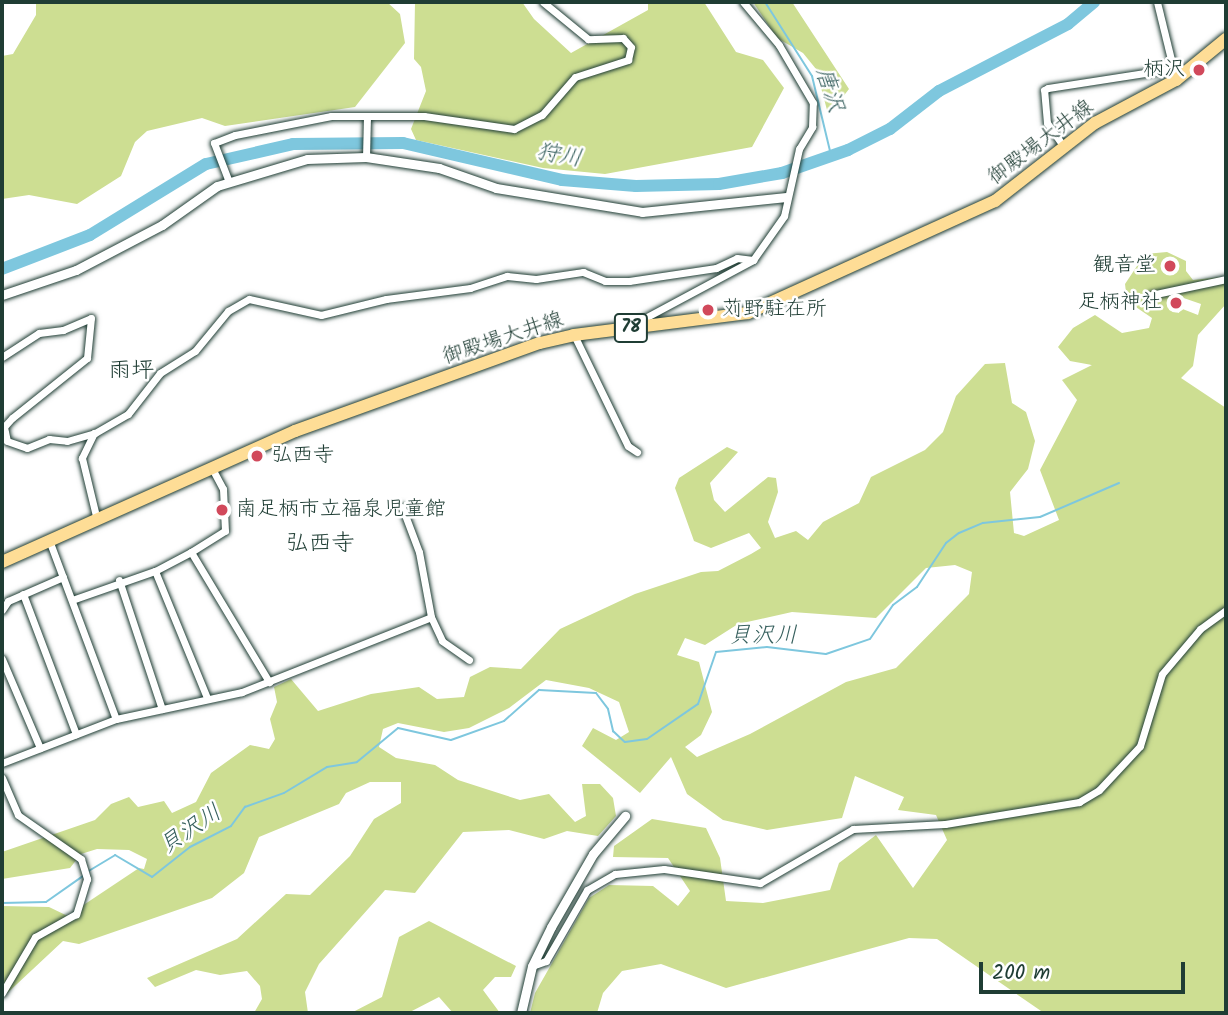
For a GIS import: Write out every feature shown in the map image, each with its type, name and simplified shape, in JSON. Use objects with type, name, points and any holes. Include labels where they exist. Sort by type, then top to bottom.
[{"type":"main road","name":"御殿場大井線","points":[[2,562],[308,426],[575,335],[748,313],[995,201],[1095,123],[1226,41]]},
{"type":"street","points":[[228,178],[214,143],[275,124],[331,116],[367,116],[471,120],[514,129],[542,115],[575,77],[628,60],[631,47],[623,37],[588,39],[543,2]]},
{"type":"street","points":[[624,329],[753,260],[775,235],[784,216],[799,149],[812,127],[813,103],[779,46],[743,2]]},
{"type":"street","points":[[1064,147],[1047,123],[1044,90],[1174,75],[1157,2]]},
{"type":"street","points":[[366,157],[367,116]]},
{"type":"street","points":[[2,295],[76,270],[162,225],[178,210],[228,178],[307,159],[366,157],[439,168],[496,188],[642,212],[787,194]]},
{"type":"street","points":[[2,357],[39,333],[63,330],[91,318],[87,358],[4,427],[5,444],[27,448],[49,439],[67,442],[95,433],[128,414],[160,373],[195,351],[228,311],[249,299],[321,315],[386,299],[470,288],[507,276],[536,279],[583,272],[605,281],[629,281],[716,268],[737,258],[753,260]]},
{"type":"street","points":[[1151,295],[1226,279]]},
{"type":"street","points":[[575,335],[628,446],[637,452]]},
{"type":"street","points":[[95,433],[82,458],[97,520]]},
{"type":"street","points":[[72,600],[119,580],[155,571],[225,531],[223,489],[212,468]]},
{"type":"street","points":[[402,507],[419,552],[431,617],[442,641],[469,660]]},
{"type":"street","points":[[49,540],[116,719]]},
{"type":"street","points":[[191,552],[269,682]]},
{"type":"street","points":[[155,571],[207,698]]},
{"type":"street","points":[[2,610],[23,594],[63,576]]},
{"type":"street","points":[[119,580],[162,709]]},
{"type":"street","points":[[23,594],[76,734]]},
{"type":"street","points":[[532,966],[546,961],[587,890],[615,874],[657,868],[760,883],[853,829],[945,824],[1079,802],[1099,790],[1140,746],[1162,674],[1200,629],[1226,610]]},
{"type":"street","points":[[2,763],[116,719],[269,682],[431,617]]},
{"type":"street","points":[[2,659],[40,748]]},
{"type":"street","points":[[2,778],[18,815],[81,859],[87,879],[76,914],[35,937],[2,993]]},
{"type":"street","points":[[521,1013],[532,966],[593,854],[625,816]]},
{"type":"green space","points":[[36,2],[387,2],[400,14],[405,43],[355,107],[225,126],[202,118],[147,131],[135,142],[121,176],[77,204],[29,195],[2,199],[2,56],[13,54],[36,15]]},
{"type":"green space","points":[[415,2],[522,2],[534,19],[571,53],[648,10],[648,2],[704,2],[736,52],[763,60],[784,88],[752,147],[605,174],[543,168],[416,140],[411,129],[426,91],[421,67],[414,59]]},
{"type":"green space","points":[[753,2],[792,2],[849,89],[835,107],[827,110],[816,69],[803,53],[777,38]]},
{"type":"green space","points":[[1167,252],[1186,261],[1186,271],[1193,280],[1221,277],[1226,283],[1226,304],[1198,335],[1193,366],[1181,378],[1226,408],[1226,1013],[1044,1013],[937,939],[909,938],[726,988],[661,964],[622,971],[603,993],[597,1013],[530,1013],[535,993],[589,898],[609,885],[653,886],[678,906],[690,891],[668,858],[613,857],[614,846],[652,819],[706,828],[720,858],[726,901],[763,903],[830,890],[839,863],[876,835],[913,888],[947,840],[936,815],[898,810],[904,797],[855,776],[842,818],[767,830],[723,820],[687,794],[671,757],[640,793],[582,746],[593,728],[616,740],[629,732],[619,702],[589,688],[546,680],[509,708],[469,728],[444,732],[398,723],[383,729],[379,747],[396,758],[435,765],[458,780],[520,800],[549,794],[575,822],[586,816],[582,784],[600,784],[613,798],[616,816],[598,836],[567,831],[544,839],[509,830],[463,832],[415,893],[385,890],[319,964],[305,992],[308,1013],[254,1013],[262,999],[260,986],[247,971],[220,975],[196,970],[155,987],[147,978],[237,939],[286,894],[310,895],[350,856],[374,819],[401,803],[401,782],[370,782],[346,793],[339,804],[259,837],[244,873],[212,898],[79,944],[63,941],[2,998],[2,906],[49,907],[76,920],[82,906],[139,868],[144,869],[147,859],[129,850],[97,849],[81,854],[70,868],[2,879],[2,852],[95,820],[111,804],[129,797],[138,807],[164,801],[172,813],[196,802],[211,773],[250,745],[269,749],[275,739],[270,719],[277,702],[274,687],[291,679],[318,711],[371,694],[419,687],[437,699],[464,697],[470,677],[490,667],[521,669],[560,629],[635,594],[701,572],[718,571],[751,554],[761,548],[749,533],[711,548],[694,541],[675,488],[679,478],[727,447],[738,452],[710,483],[714,500],[725,512],[768,477],[776,478],[778,492],[768,522],[775,538],[796,531],[808,540],[823,522],[859,503],[871,477],[925,450],[943,432],[956,396],[985,364],[1005,363],[1012,403],[1026,412],[1035,441],[1028,469],[1010,492],[1014,533],[1024,536],[1059,520],[1040,470],[1077,400],[1062,380],[1092,365],[1070,361],[1058,347],[1073,328],[1095,315],[1122,333],[1149,328],[1152,318],[1127,301],[1125,284],[1145,254]],"holes":[[[1172,294],[1201,304],[1198,315],[1180,308],[1179,313],[1169,310]],[[955,565],[972,572],[969,594],[896,668],[846,682],[750,734],[697,757],[685,747],[701,735],[712,712],[699,662],[677,655],[685,638],[705,645],[738,624],[792,612],[876,618],[926,568]]]},
{"type":"green space","points":[[429,921],[516,966],[511,977],[495,977],[483,990],[500,1013],[453,1013],[439,997],[408,1013],[351,1013],[382,997],[399,937]]},
{"type":"waterway","name":"唐沢","points":[[765,2],[812,76],[831,155]]},
{"type":"waterway","name":"狩川","points":[[2,269],[90,235],[206,164],[293,144],[403,143],[562,180],[636,186],[719,184],[782,173],[848,150],[890,129],[939,91],[1068,24],[1094,2]]},
{"type":"waterway","name":"貝沢川","points":[[87,872],[115,855],[152,877],[190,847],[231,826],[245,807],[284,793],[327,767],[357,762],[398,728],[451,740],[504,721],[539,690],[596,693],[608,709],[613,731],[625,742],[647,739],[698,704],[716,652],[767,647],[826,654],[870,639],[893,605],[917,587],[946,543],[959,533],[983,523],[1040,517],[1119,483]]},
{"type":"waterway","name":"貝沢川","points":[[2,903],[46,902],[83,876]]},
{"type":"place","name":"柄沢","points":[[1199,70]]},
{"type":"place","name":"観音堂","points":[[1170,266]]},
{"type":"place","name":"足柄神社","points":[[1176,303]]},
{"type":"place","name":"苅野駐在所","points":[[708,310]]},
{"type":"place","name":"弘西寺","points":[[257,456]]},
{"type":"place","name":"南足柄市立福泉児童館","points":[[222,510]]},
{"type":"district","name":"雨坪","points":[[131,371]]},
{"type":"district","name":"弘西寺","points":[[320,544]]}]
